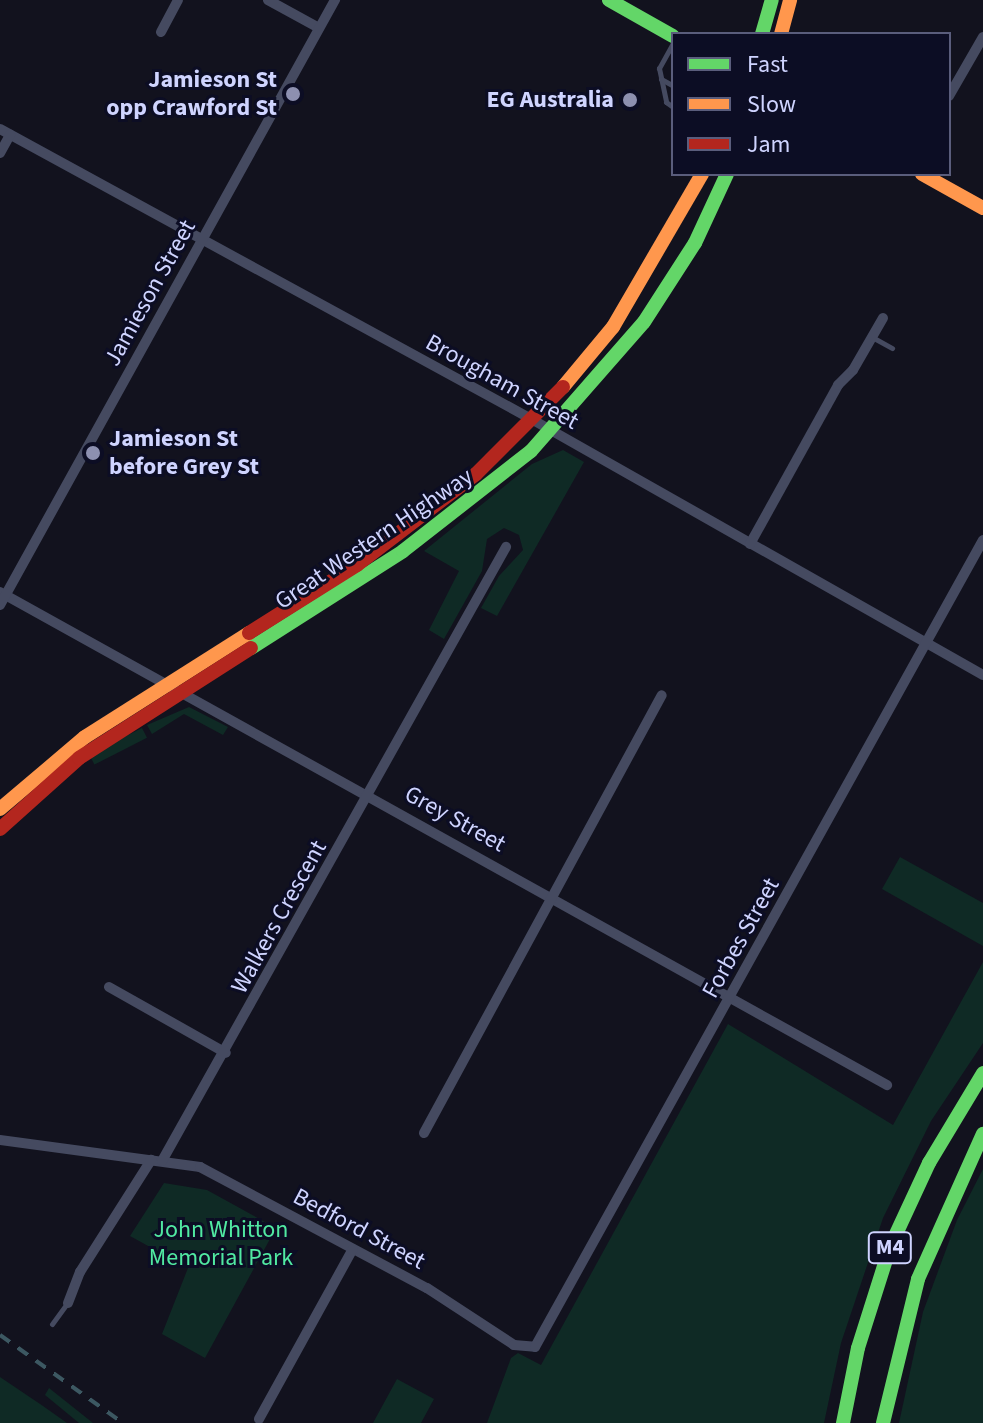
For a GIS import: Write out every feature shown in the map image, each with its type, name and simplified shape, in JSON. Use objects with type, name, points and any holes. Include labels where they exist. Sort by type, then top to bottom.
[{"type":"main road","points":[[609,0],[671,35]]},
{"type":"main road","points":[[763,32],[772,0]]},
{"type":"main road","points":[[782,32],[790,0]]},
{"type":"main road","name":"Great Western Highway","points":[[0,809],[85,737],[401,534],[533,420],[613,327],[701,176]]},
{"type":"main road","name":"Great Western Highway","points":[[0,829],[79,758],[421,539],[550,431],[639,329],[695,243],[726,176]]},
{"type":"main road","points":[[718,196],[735,176]]},
{"type":"main road","points":[[926,176],[983,208]]},
{"type":"main road","name":"M4","points":[[843,1423],[858,1348],[890,1247],[929,1163],[983,1073]]},
{"type":"main road","name":"M4","points":[[883,1423],[918,1279],[983,1134]]},
{"type":"street","points":[[161,32],[178,0]]},
{"type":"street","points":[[268,0],[319,28]]},
{"type":"street","name":"Jamieson Street","points":[[2,598],[335,0]]},
{"type":"street","points":[[951,93],[983,37]]},
{"type":"street","points":[[0,153],[5,132]]},
{"type":"street","name":"Brougham Street","points":[[5,132],[533,420],[983,675]]},
{"type":"street","points":[[750,544],[838,385],[883,318]]},
{"type":"street","name":"Forbes Street","points":[[529,1349],[541,1338],[983,540]]},
{"type":"street","name":"Walkers Crescent","points":[[68,1303],[80,1272],[226,1053],[506,547]]},
{"type":"street","name":"Grey Street","points":[[2,598],[182,691],[887,1085]]},
{"type":"street","points":[[424,1133],[555,898],[662,695]]},
{"type":"street","points":[[109,987],[226,1053]]},
{"type":"street","points":[[0,1140],[156,1160]]},
{"type":"street","name":"Bedford Street","points":[[156,1160],[208,1171],[529,1349]]},
{"type":"street","points":[[259,1421],[353,1249]]},
{"type":"lane","points":[[671,46],[663,60],[661,79],[666,102],[671,106]]},
{"type":"lane","points":[[663,60],[671,65]]},
{"type":"lane","points":[[661,79],[671,84]]},
{"type":"lane","points":[[872,337],[892,348]]},
{"type":"lane","points":[[52,1324],[68,1303]]},
{"type":"green space","points":[[563,450],[584,462],[497,616],[481,608],[499,576],[523,550],[519,535],[504,528],[487,539],[482,571],[444,639],[429,630],[459,571],[424,551],[532,464]]},
{"type":"green space","points":[[189,707],[228,727],[223,735],[184,714],[152,734],[147,725]]},
{"type":"green space","points":[[142,728],[147,738],[94,765],[89,755]]},
{"type":"green space","points":[[900,857],[983,903],[983,946],[882,889]]},
{"type":"green space","points":[[983,962],[983,1043],[931,1121],[883,1218],[841,1343],[824,1423],[487,1423],[511,1358],[518,1353],[541,1365],[728,1024],[893,1125]]},
{"type":"green space","points":[[983,1169],[983,1423],[899,1423],[923,1312],[957,1220]]},
{"type":"green space","name":"John Whitton Memorial Park","points":[[164,1183],[207,1190],[276,1228],[205,1358],[162,1334],[188,1268],[130,1236]]},
{"type":"green space","points":[[0,1377],[43,1406],[67,1423],[0,1423]]},
{"type":"green space","points":[[397,1379],[434,1399],[421,1423],[373,1423]]},
{"type":"green space","points":[[49,1388],[93,1423],[79,1423],[45,1395]]},
{"type":"railway","points":[[0,1335],[123,1423]]},
{"type":"traffic: fast","points":[[609,0],[671,35]]},
{"type":"traffic: fast","points":[[763,32],[772,0]]},
{"type":"traffic: fast","points":[[251,648],[403,551],[531,451],[644,322],[695,243],[726,176]]},
{"type":"traffic: fast","points":[[843,1423],[858,1348],[890,1247],[929,1163],[983,1073]]},
{"type":"traffic: fast","points":[[883,1423],[918,1279],[983,1134]]},
{"type":"traffic: slow","points":[[782,32],[790,0]]},
{"type":"traffic: slow","points":[[563,387],[613,327],[701,176]]},
{"type":"traffic: slow","points":[[926,176],[983,208]]},
{"type":"traffic: slow","points":[[0,809],[85,737],[249,633]]},
{"type":"traffic: jam","points":[[249,633],[357,565],[476,474],[563,387]]},
{"type":"traffic: jam","points":[[0,829],[79,758],[251,648]]},
{"type":"place","name":"Jamieson St opp Crawford St","points":[[293,94]]},
{"type":"place","name":"EG Australia","points":[[630,100]]},
{"type":"place","name":"Jamieson St before Grey St","points":[[93,453]]}]
